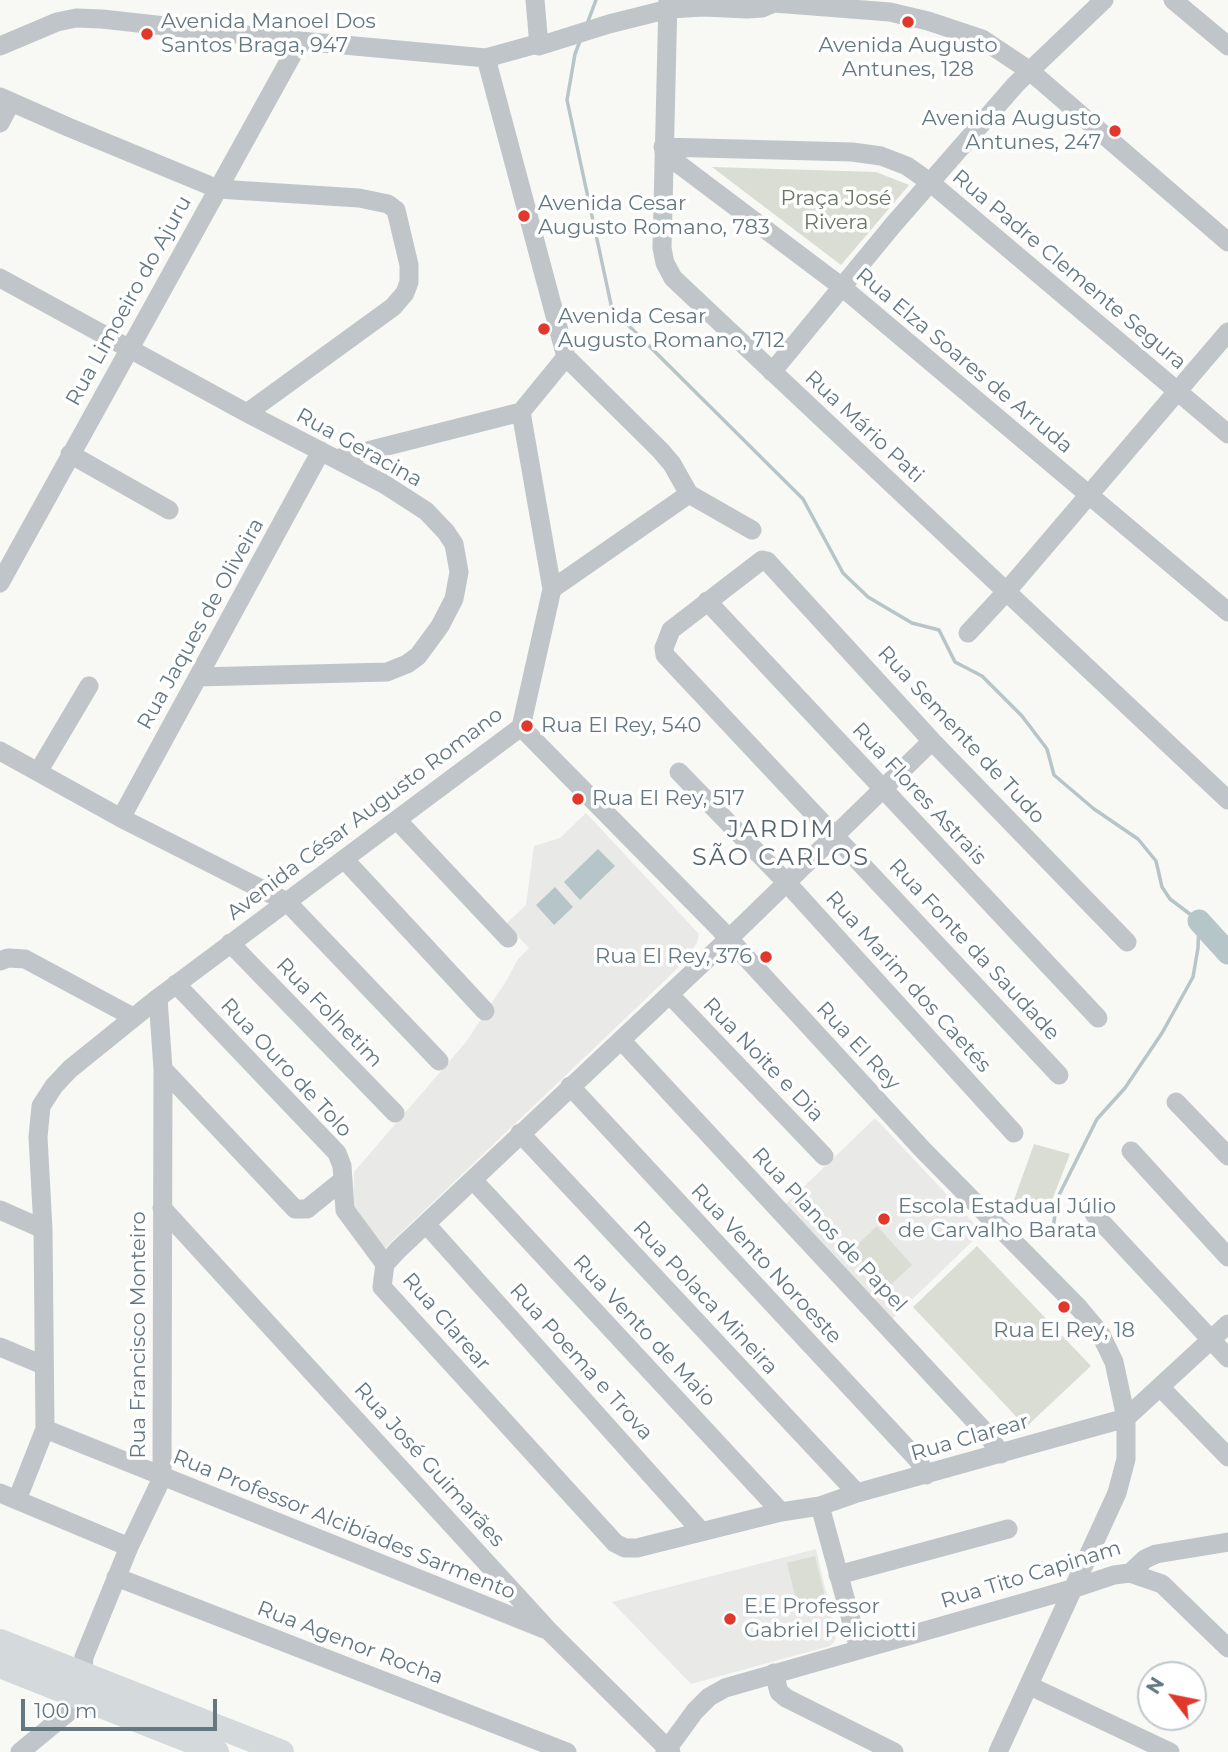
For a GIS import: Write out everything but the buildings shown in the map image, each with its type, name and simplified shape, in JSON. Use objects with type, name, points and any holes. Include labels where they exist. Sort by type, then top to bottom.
[{"type":"main road","points":[[0,1641],[80,1685],[217,1752]]},
{"type":"main road","points":[[0,1666],[80,1685],[282,1752]]},
{"type":"street","points":[[535,0],[536,44]]},
{"type":"street","points":[[607,20],[643,0]]},
{"type":"street","points":[[772,372],[931,183],[1030,71],[1104,0]]},
{"type":"street","points":[[1173,0],[1228,46]]},
{"type":"street","points":[[0,46],[34,30],[75,18],[486,58],[607,20],[669,5],[747,9],[762,8],[771,1],[890,12],[982,38],[1030,71],[1228,242]]},
{"type":"street","name":"Rua Mário Pati","points":[[669,5],[663,248],[665,263],[673,278],[1228,800]]},
{"type":"street","name":"Rua Limoeiro do Ajuru","points":[[0,583],[300,41]]},
{"type":"street","points":[[486,58],[566,356],[661,451],[672,464],[689,494],[751,530]]},
{"type":"street","points":[[0,123],[6,99],[218,189],[359,198],[388,204],[396,210],[409,265],[409,282],[405,293],[393,307],[247,413]]},
{"type":"street","name":"Rua Padre Clemente Segura","points":[[664,150],[852,152],[881,156],[907,166],[931,183],[1228,434]]},
{"type":"street","name":"Rua Elza Soares de Arruda","points":[[664,150],[842,287],[1228,612]]},
{"type":"street","name":"Rua Geracina","points":[[0,278],[247,413],[384,484],[426,512],[454,544],[459,572],[454,598],[440,626],[418,656],[407,664],[387,671],[198,677]]},
{"type":"street","points":[[968,633],[1228,332]]},
{"type":"street","points":[[328,455],[521,412],[566,356]]},
{"type":"street","name":"Avenida César Augusto Romano","points":[[9,1496],[44,1429],[43,1229],[38,1137],[41,1106],[54,1086],[70,1069],[133,1017],[521,727],[552,589],[521,412]]},
{"type":"street","points":[[70,454],[169,510]]},
{"type":"street","name":"Rua Jaques de Oliveira","points":[[121,818],[198,677],[328,455]]},
{"type":"street","points":[[552,589],[689,494]]},
{"type":"street","name":"Rua Semente de Tudo","points":[[708,601],[762,560],[767,561],[932,741],[1127,942]]},
{"type":"street","name":"Rua Fonte da Saudade","points":[[708,601],[671,630],[666,638],[665,655],[1059,1075]]},
{"type":"street","name":"Rua Flores Astrais","points":[[708,601],[1098,1018]]},
{"type":"street","points":[[38,772],[89,685]]},
{"type":"street","name":"Rua El Rey","points":[[521,727],[729,939],[923,1150],[1079,1308],[1100,1333],[1114,1362],[1126,1418],[1126,1459],[1117,1493],[998,1752]]},
{"type":"street","name":"Rua Clarear","points":[[932,741],[729,939],[520,1133],[385,1264],[382,1286],[615,1543],[625,1548],[637,1548],[701,1531],[820,1506],[857,1493],[1126,1418]]},
{"type":"street","points":[[0,751],[121,818],[287,902],[439,1061]]},
{"type":"street","name":"Rua Marim dos Caetés","points":[[679,772],[786,883],[1014,1133]]},
{"type":"street","points":[[397,820],[508,937]]},
{"type":"street","points":[[344,859],[485,1011]]},
{"type":"street","name":"Rua Folhetim","points":[[230,943],[395,1114]]},
{"type":"street","points":[[0,961],[8,958],[25,960],[133,1017]]},
{"type":"street","name":"Rua Ouro de Tolo","points":[[176,984],[337,1153],[342,1166],[345,1210],[385,1264]]},
{"type":"street","name":"Rua Noite e Dia","points":[[670,995],[824,1156]]},
{"type":"street","name":"Rua Francisco Monteiro","points":[[80,1685],[84,1657],[129,1547],[162,1478],[163,1069],[158,998]]},
{"type":"street","name":"Rua Planos de Papel","points":[[621,1040],[988,1434],[1001,1454]]},
{"type":"street","points":[[163,1069],[295,1209],[307,1209],[343,1180]]},
{"type":"street","name":"Rua Vento Noroeste","points":[[570,1086],[918,1460],[926,1475]]},
{"type":"street","points":[[1176,1102],[1228,1156]]},
{"type":"street","name":"Rua Polaca Mineira","points":[[520,1133],[857,1493]]},
{"type":"street","points":[[1131,1151],[1228,1257]]},
{"type":"street","name":"Rua Vento de Maio","points":[[473,1180],[781,1513]]},
{"type":"street","name":"Rua José Guimarães","points":[[162,1208],[549,1631],[668,1751]]},
{"type":"street","points":[[0,1210],[43,1229]]},
{"type":"street","points":[[1094,1213],[1228,1358]]},
{"type":"street","name":"Rua Poema e Trova","points":[[426,1224],[701,1531]]},
{"type":"street","points":[[1126,1418],[1228,1324]]},
{"type":"street","points":[[0,1346],[43,1365]]},
{"type":"street","points":[[1161,1388],[1228,1457]]},
{"type":"street","name":"Rua Professor Alcibíades Sarmento","points":[[44,1429],[549,1631]]},
{"type":"street","points":[[9,1496],[129,1547]]},
{"type":"street","points":[[820,1506],[859,1648]]},
{"type":"street","points":[[838,1575],[1008,1530]]},
{"type":"street","name":"Rua Tito Capinam","points":[[668,1751],[695,1711],[709,1697],[724,1688],[1114,1575],[1130,1573],[1145,1559],[1156,1554],[1228,1542]]},
{"type":"street","points":[[1130,1573],[1162,1584],[1228,1648]]},
{"type":"street","name":"Rua Agenor Rocha","points":[[116,1577],[567,1752]]},
{"type":"street","points":[[774,1673],[779,1692],[786,1699],[894,1752]]},
{"type":"street","points":[[20,1752],[71,1710],[80,1685]]},
{"type":"street","points":[[1030,1686],[1170,1752]]},
{"type":"shaded area","points":[[586,813],[699,934],[697,943],[679,967],[384,1249],[353,1218],[354,1172],[466,1042],[518,959],[529,948],[506,924],[526,905],[534,846],[560,838]]},
{"type":"shaded area","points":[[598,849],[615,866],[580,900],[564,882]]},
{"type":"shaded area","points":[[555,887],[573,907],[554,925],[536,905]]},
{"type":"shaded area","name":"Escola Estadual Júlio de Carvalho Barata","points":[[875,1118],[982,1232],[892,1319],[785,1205]]},
{"type":"shaded area","name":"E.E Professor Gabriel Peliciotti","points":[[816,1549],[836,1635],[835,1641],[830,1646],[691,1684],[612,1602]]},
{"type":"green space","name":"Praça José Rivera","points":[[712,167],[876,172],[909,185],[841,265]]},
{"type":"green space","points":[[1034,1144],[1070,1154],[1049,1208],[1014,1200]]},
{"type":"green space","points":[[877,1226],[912,1265],[887,1288],[852,1250]]},
{"type":"green space","points":[[977,1246],[1091,1366],[1026,1427],[913,1307]]},
{"type":"green space","points":[[815,1556],[827,1605],[799,1612],[787,1563]]},
{"type":"waterway","points":[[587,24],[596,0]]},
{"type":"waterway","points":[[580,41],[567,100],[612,309],[803,499],[843,573],[868,597],[912,623],[939,630],[955,662],[982,676],[1022,716],[1047,749],[1054,775],[1094,809],[1138,839],[1156,861],[1162,887],[1170,899],[1199,921],[1193,977],[1162,1033],[1125,1088],[1097,1119],[1057,1199],[1052,1237]]},
{"type":"waterway","points":[[1199,921],[1228,953]]},
{"type":"place","name":"Avenida Augusto Antunes, 128","points":[[908,22]]},
{"type":"place","name":"Avenida Manoel Dos Santos Braga, 947","points":[[147,34]]},
{"type":"place","name":"Avenida Augusto Antunes, 247","points":[[1115,131]]},
{"type":"place","name":"Avenida Cesar Augusto Romano, 783","points":[[524,216]]},
{"type":"place","name":"Avenida Cesar Augusto Romano, 712","points":[[544,329]]},
{"type":"place","name":"Rua El Rey, 540","points":[[527,726]]},
{"type":"place","name":"Rua El Rey, 517","points":[[578,799]]},
{"type":"place","name":"Rua El Rey, 376","points":[[766,957]]},
{"type":"place","name":"Escola Estadual Júlio de Carvalho Barata","points":[[884,1219]]},
{"type":"place","name":"Rua El Rey, 18","points":[[1064,1307]]},
{"type":"place","name":"E.E Professor Gabriel Peliciotti","points":[[730,1619]]},
{"type":"district","name":"JARDIM SÃO CARLOS","points":[[781,844]]}]
